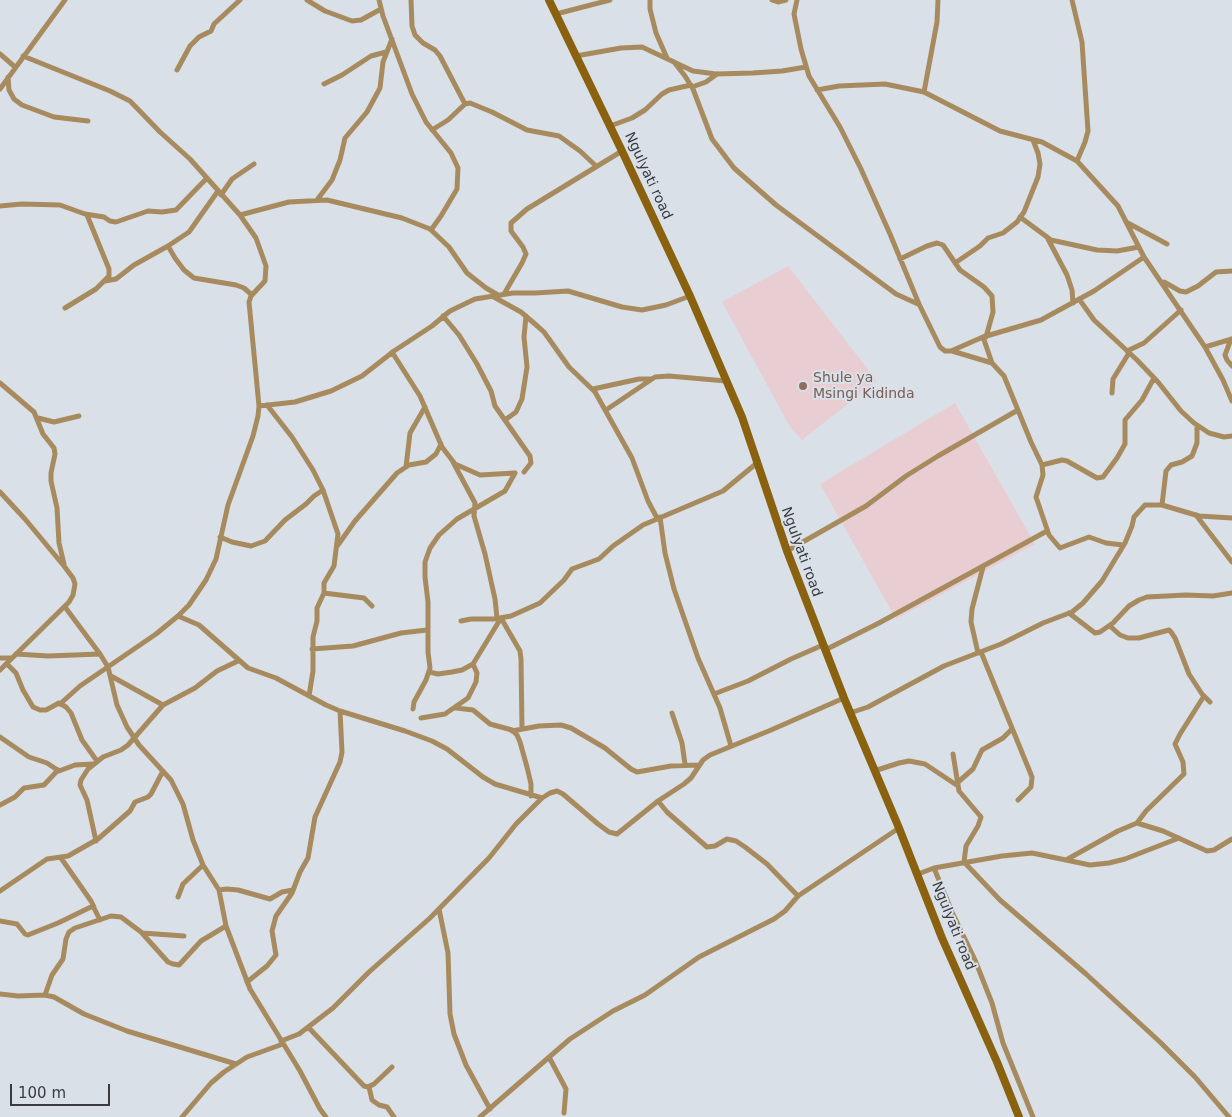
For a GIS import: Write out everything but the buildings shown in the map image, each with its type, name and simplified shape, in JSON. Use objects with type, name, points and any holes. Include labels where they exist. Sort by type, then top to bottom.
[{"type":"main road","name":"Ngulyati road","points":[[549,0],[690,296],[742,417],[787,551],[844,698],[918,874],[942,938],[997,1062],[1019,1117]]},
{"type":"street","points":[[0,89],[65,0]]},
{"type":"street","points":[[177,70],[190,46],[199,37],[211,31],[214,24],[240,0]]},
{"type":"street","points":[[307,0],[325,11],[352,21],[361,20],[381,9]]},
{"type":"street","points":[[379,0],[412,94],[426,122],[451,153],[458,168],[457,189],[442,216],[431,230]]},
{"type":"street","points":[[411,0],[414,31],[420,40],[440,56],[465,104]]},
{"type":"street","points":[[556,14],[610,0]]},
{"type":"street","points":[[650,0],[650,9],[656,33],[666,58]]},
{"type":"street","points":[[772,0],[778,2],[786,0]]},
{"type":"street","points":[[798,0],[794,14],[809,76],[840,127],[940,347],[944,351],[951,351],[992,363]]},
{"type":"street","points":[[924,92],[937,22],[938,0]]},
{"type":"street","points":[[1072,0],[1082,42],[1088,131],[1077,161]]},
{"type":"street","points":[[317,200],[332,180],[346,138],[367,112],[380,88],[383,62],[392,40]]},
{"type":"street","points":[[576,56],[621,48],[642,47],[693,71],[717,74],[782,71],[806,67]]},
{"type":"street","points":[[324,84],[342,75],[363,60],[386,52]]},
{"type":"street","points":[[0,54],[15,67]]},
{"type":"street","points":[[7,664],[16,673],[33,707],[46,710],[60,704],[80,686],[178,616],[189,605],[206,580],[216,559],[228,505],[253,436],[260,406],[249,302],[252,295],[265,281],[266,266],[256,238],[240,215],[187,156],[130,101],[110,90],[24,56]]},
{"type":"street","points":[[674,62],[691,86],[712,139],[734,168],[776,205],[896,294],[919,304]]},
{"type":"street","points":[[610,126],[632,118],[669,90],[706,82],[717,74]]},
{"type":"street","points":[[8,76],[10,90],[14,99],[22,106],[54,117],[88,121]]},
{"type":"street","points":[[817,90],[840,86],[885,84],[924,92],[1000,130],[1042,142],[1077,161],[1118,206],[1144,257],[1205,347],[1224,380],[1232,401]]},
{"type":"street","points":[[432,130],[448,120],[465,104],[470,103],[527,130],[559,136],[580,150],[596,166]]},
{"type":"street","points":[[955,262],[980,246],[988,238],[1003,233],[1017,222],[1038,178],[1040,164],[1038,153],[1032,140]]},
{"type":"street","points":[[498,295],[522,263],[526,254],[524,248],[511,231],[511,223],[527,209],[622,151]]},
{"type":"street","points":[[105,281],[116,279],[134,265],[189,232],[232,179],[254,164]]},
{"type":"street","points":[[0,206],[22,204],[60,205],[88,215],[104,217],[110,222],[116,222],[148,211],[176,210],[207,178]]},
{"type":"street","points":[[240,215],[290,202],[327,200],[418,223],[431,230],[448,247],[467,273],[526,316],[544,332],[569,367],[593,389],[632,458],[648,501],[659,518],[664,553],[674,589],[698,658],[714,694],[731,746]]},
{"type":"street","points":[[65,308],[82,299],[109,276],[109,268],[88,215]]},
{"type":"street","points":[[1020,217],[1051,240],[1097,250],[1117,251],[1139,247]]},
{"type":"street","points":[[1126,222],[1167,244]]},
{"type":"street","points":[[1048,238],[1067,274],[1072,290],[1073,302]]},
{"type":"street","points":[[900,259],[927,246],[937,243],[943,245],[960,270],[984,287],[992,296],[993,312],[985,337],[992,363],[1004,376],[1042,465],[1043,475],[1036,497],[1047,531],[1053,541],[1060,548],[1089,537],[1106,543],[1124,545]]},
{"type":"street","points":[[168,246],[184,270],[194,278],[236,284],[252,295]]},
{"type":"street","points":[[951,351],[985,337],[1041,320],[1094,291],[1144,257]]},
{"type":"street","points":[[1160,279],[1180,291],[1186,292],[1198,286],[1216,272],[1232,270]]},
{"type":"street","points":[[260,406],[295,402],[331,391],[362,376],[392,352],[432,326],[456,307],[474,299],[498,295],[568,291],[622,307],[642,310],[666,305],[690,296]]},
{"type":"street","points":[[1079,299],[1094,320],[1154,378],[1181,411],[1209,433],[1224,437],[1232,436]]},
{"type":"street","points":[[1112,393],[1113,379],[1128,352],[1144,343],[1181,310]]},
{"type":"street","points":[[444,316],[469,351],[488,386],[495,406],[530,456],[531,463],[524,472]]},
{"type":"street","points":[[505,420],[516,412],[522,399],[527,367],[524,337],[526,316]]},
{"type":"street","points":[[1205,347],[1232,339]]},
{"type":"street","points":[[1232,339],[1225,355],[1232,366]]},
{"type":"street","points":[[392,352],[425,407],[441,444],[453,462],[474,503],[474,516],[482,539],[499,618],[520,651],[522,729]]},
{"type":"street","points":[[593,389],[639,379],[669,376],[726,381]]},
{"type":"street","points":[[1042,465],[1062,460],[1097,478],[1103,477],[1125,444],[1125,420],[1142,400],[1154,378]]},
{"type":"street","points":[[606,410],[651,379]]},
{"type":"street","points":[[0,383],[25,403],[38,418],[41,428],[55,451],[51,481],[57,508],[59,543],[64,566]]},
{"type":"street","points":[[267,405],[292,437],[323,490],[338,534],[334,566],[324,583],[324,593],[317,608],[317,621],[312,649],[313,671],[309,696]]},
{"type":"street","points":[[406,467],[410,434],[425,407]]},
{"type":"street","points":[[787,551],[866,506],[906,476],[1018,410]]},
{"type":"street","points":[[38,418],[54,422],[79,416]]},
{"type":"street","points":[[1162,506],[1166,471],[1171,464],[1182,462],[1192,456],[1197,443],[1197,425]]},
{"type":"street","points":[[338,545],[354,521],[394,477],[406,467],[426,462],[436,454],[441,444]]},
{"type":"street","points":[[412,709],[429,672],[428,602],[425,590],[425,562],[430,548],[448,526],[505,491],[516,473],[480,475],[466,470],[453,462]]},
{"type":"street","points":[[461,622],[471,619],[499,618],[519,613],[540,603],[564,580],[572,569],[593,562],[643,525],[723,492],[757,463]]},
{"type":"street","points":[[220,537],[250,546],[264,541],[285,520],[323,490]]},
{"type":"street","points":[[0,492],[64,566],[75,584],[73,595],[65,607],[0,670]]},
{"type":"street","points":[[850,713],[868,707],[944,666],[1069,613],[1092,595],[1102,581],[1124,545],[1134,517],[1145,505],[1162,506],[1196,515],[1232,518]]},
{"type":"street","points":[[1196,515],[1232,562]]},
{"type":"street","points":[[714,694],[748,682],[791,659],[879,623],[1047,531]]},
{"type":"street","points":[[983,566],[972,608],[971,622],[980,652],[1032,777],[1032,784],[1018,800]]},
{"type":"street","points":[[324,593],[364,598],[372,606]]},
{"type":"street","points":[[1069,613],[1095,633],[1110,626],[1129,606],[1147,597],[1213,596],[1232,593]]},
{"type":"street","points":[[65,607],[108,667],[117,705],[127,727],[135,739],[171,780],[183,804],[193,840],[203,865],[219,890],[226,926],[247,982],[326,1117]]},
{"type":"street","points":[[178,616],[199,625],[248,668],[276,678],[340,710],[432,741],[447,749],[495,784],[542,798]]},
{"type":"street","points":[[429,672],[438,674],[452,672],[462,670],[473,664],[499,618]]},
{"type":"street","points":[[1110,626],[1128,638],[1139,638],[1169,630],[1175,638],[1189,674],[1210,702]]},
{"type":"street","points":[[312,649],[353,646],[400,633],[427,630]]},
{"type":"street","points":[[0,658],[100,654]]},
{"type":"street","points":[[0,737],[29,757],[47,763],[58,770],[62,771],[80,764],[95,762],[120,750],[135,739],[163,705],[195,688],[217,671],[238,661]]},
{"type":"street","points":[[421,718],[445,714],[468,698],[476,682],[477,673],[473,664]]},
{"type":"street","points":[[111,676],[163,705]]},
{"type":"street","points":[[1066,860],[1073,858],[1118,831],[1137,823],[1146,811],[1184,774],[1182,762],[1175,744],[1204,696]]},
{"type":"street","points":[[182,1117],[211,1083],[236,1064],[299,1034],[333,1008],[369,972],[430,918],[489,858],[516,824],[542,798],[557,791],[609,832],[617,834],[658,801],[684,784],[691,778],[699,765],[710,755],[844,698]]},
{"type":"street","points":[[60,704],[71,713],[82,740],[95,762]]},
{"type":"street","points":[[456,708],[473,710],[490,724],[512,731],[561,725],[571,728],[605,748],[630,769],[637,772],[685,764],[699,765]]},
{"type":"street","points":[[247,982],[267,966],[276,955],[272,931],[276,916],[293,890],[308,858],[315,818],[340,762],[342,746],[340,710]]},
{"type":"street","points":[[672,713],[682,743],[685,764]]},
{"type":"street","points":[[958,784],[973,769],[982,750],[1004,738],[1012,729]]},
{"type":"street","points":[[512,731],[520,742],[524,754],[531,784],[531,796]]},
{"type":"street","points":[[953,754],[958,784],[964,798],[977,810],[981,817],[966,846],[964,862]]},
{"type":"street","points":[[874,771],[899,762],[909,761],[925,764],[958,784]]},
{"type":"street","points":[[95,762],[84,775],[80,785],[86,800],[96,841]]},
{"type":"street","points":[[0,804],[15,797],[24,788],[44,785],[58,770]]},
{"type":"street","points":[[0,891],[47,859],[68,856],[96,841],[131,810],[135,802],[151,794],[163,772]]},
{"type":"street","points":[[658,801],[707,847],[715,846],[727,840],[736,841],[767,864],[798,896]]},
{"type":"street","points":[[1137,823],[1180,838],[1207,851],[1211,851],[1232,839]]},
{"type":"street","points":[[480,1117],[570,1038],[613,1010],[645,995],[699,957],[774,919],[785,911],[798,896],[899,828]]},
{"type":"street","points":[[918,874],[934,868],[964,862],[1032,853],[1090,865],[1109,863],[1125,859],[1180,838]]},
{"type":"street","points":[[61,858],[91,901],[100,920]]},
{"type":"street","points":[[964,862],[1000,900],[1086,974],[1160,1042],[1195,1077],[1229,1117]]},
{"type":"street","points":[[178,897],[183,884],[203,865]]},
{"type":"street","points":[[934,868],[978,969],[992,1004],[1003,1043],[1034,1117]]},
{"type":"street","points":[[219,890],[227,888],[270,899],[282,892],[293,890]]},
{"type":"street","points":[[0,921],[18,924],[25,934],[28,935],[94,907]]},
{"type":"street","points":[[438,908],[448,953],[450,1014],[454,1034],[466,1066],[490,1108]]},
{"type":"street","points":[[45,995],[52,975],[63,959],[69,932],[75,928],[111,916],[121,918],[141,932],[168,962],[179,965],[201,941],[226,926]]},
{"type":"street","points":[[141,932],[184,936]]},
{"type":"street","points":[[0,994],[54,997],[84,1014],[127,1031],[236,1064]]},
{"type":"street","points":[[309,1028],[364,1086],[368,1087],[372,1100],[386,1107],[394,1117]]},
{"type":"street","points":[[549,1057],[566,1089],[564,1113]]},
{"type":"street","points":[[368,1087],[374,1084],[392,1067]]},
{"type":"street","points":[[187,1117],[190,1108]]},
{"type":"shaded area","points":[[788,266],[877,381],[802,440],[790,427],[722,302]]},
{"type":"shaded area","points":[[955,403],[1035,544],[896,619],[820,484]]},
{"type":"place","name":"Shule ya Msingi Kidinda","points":[[803,386]]}]
